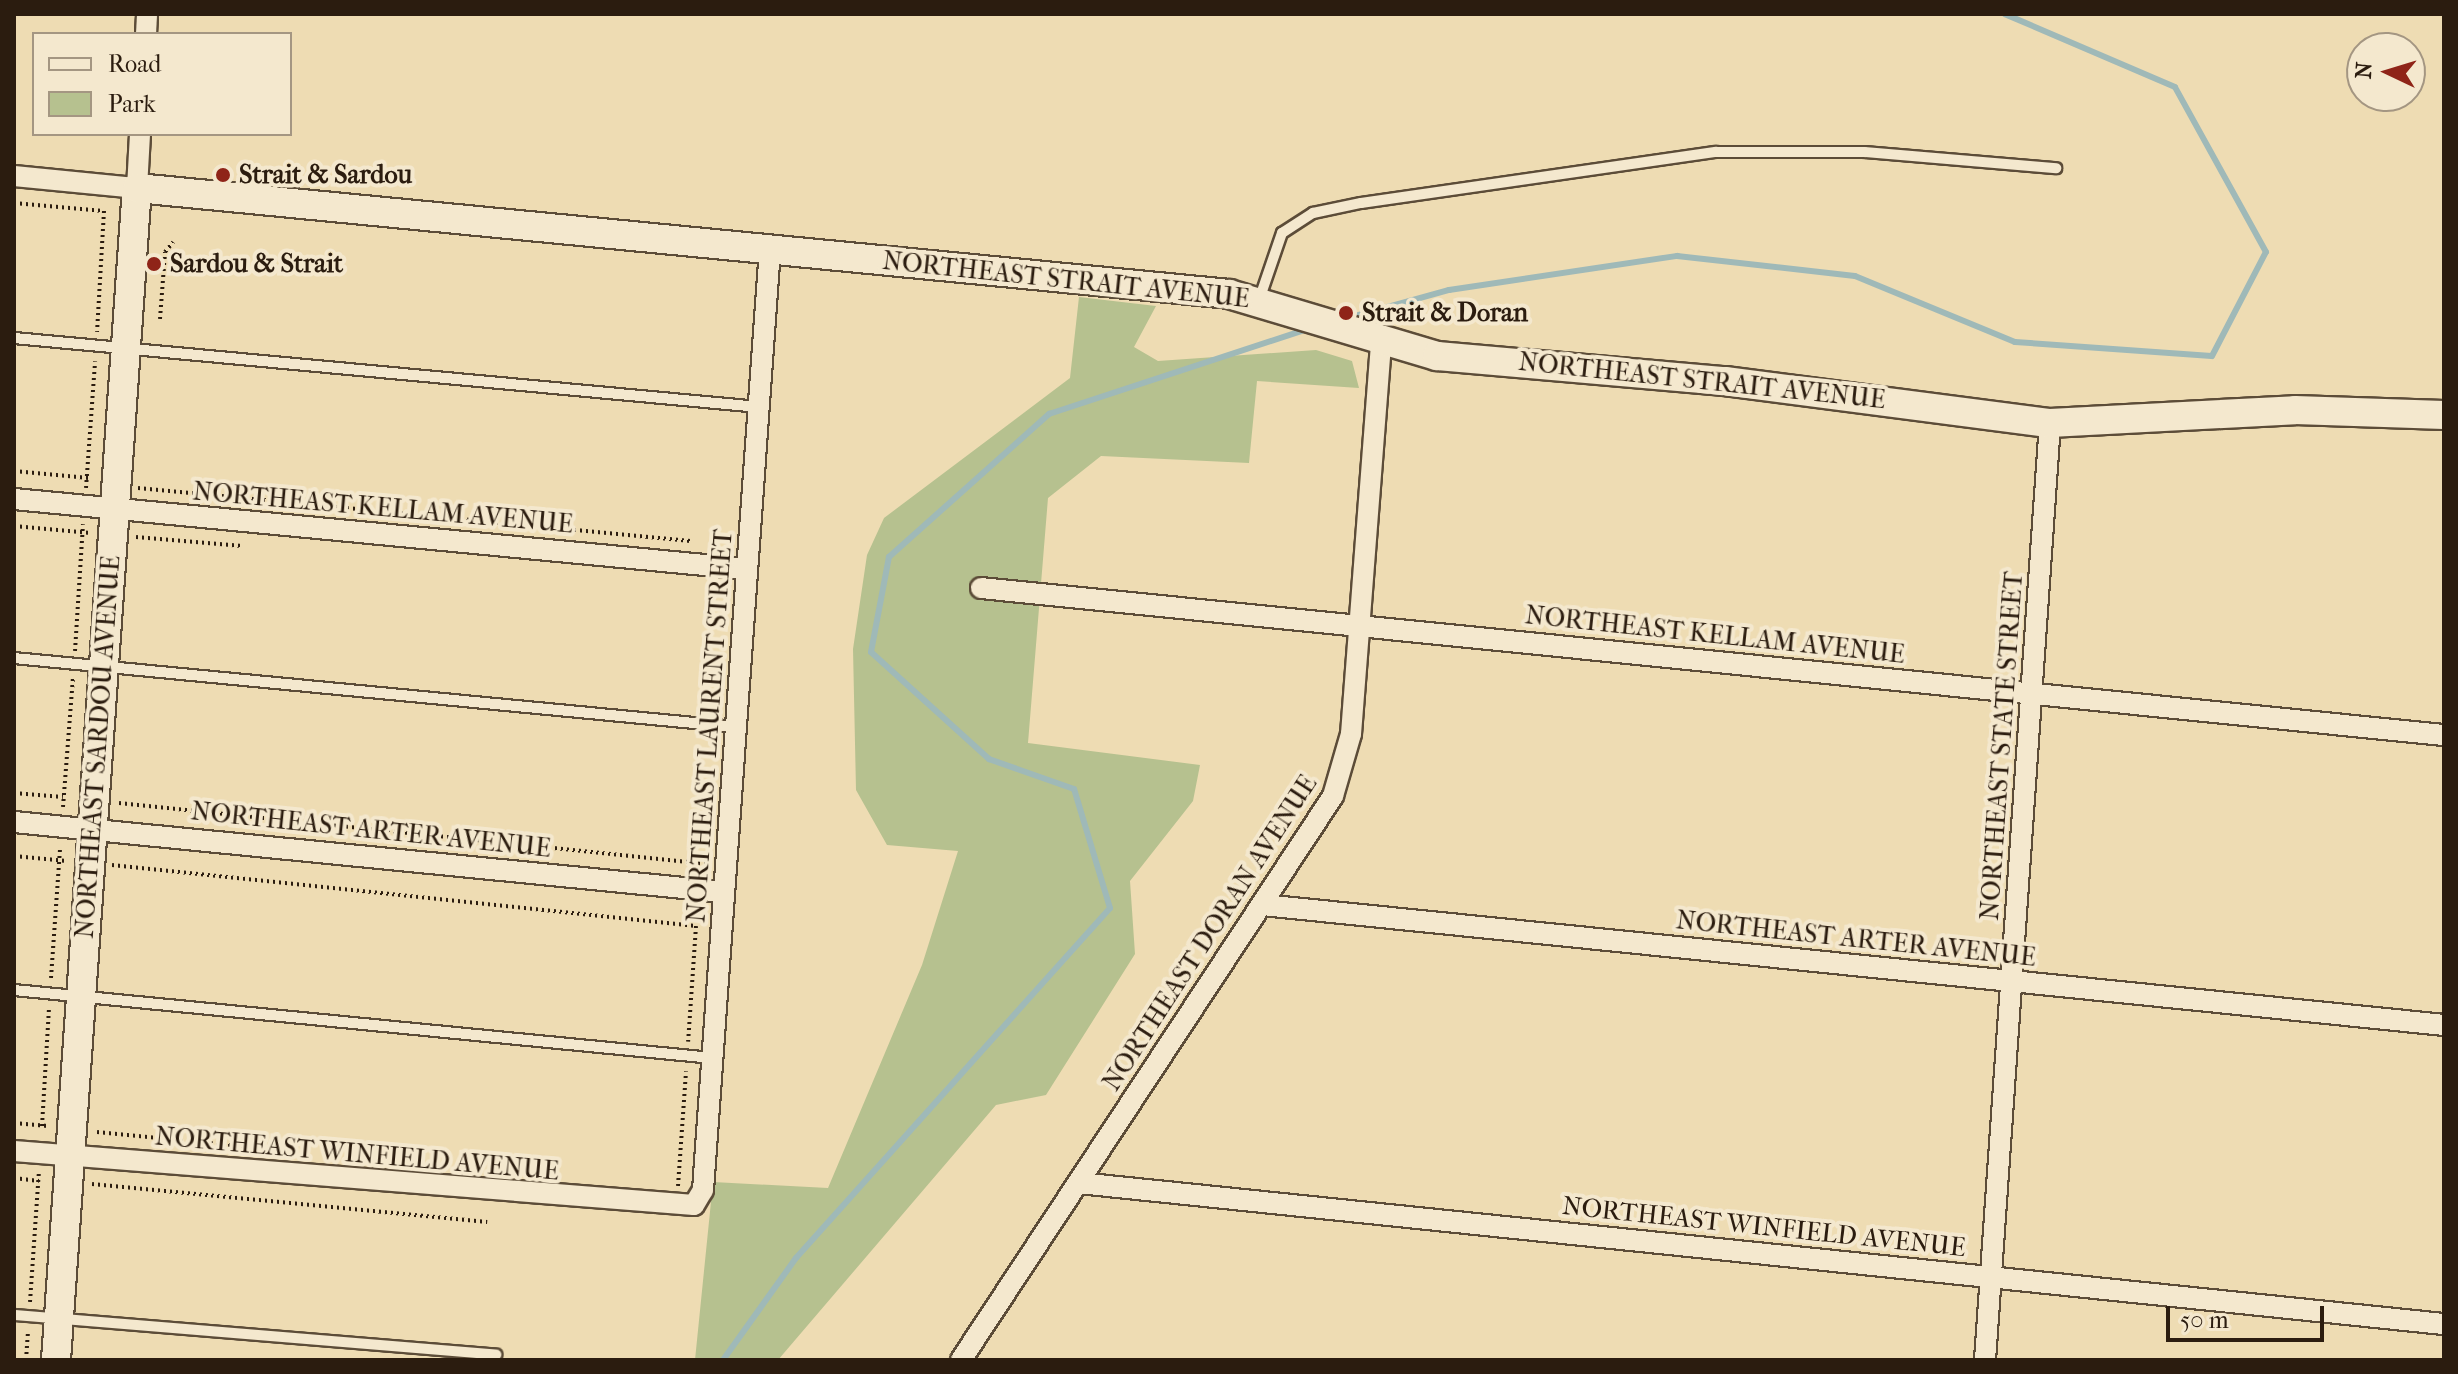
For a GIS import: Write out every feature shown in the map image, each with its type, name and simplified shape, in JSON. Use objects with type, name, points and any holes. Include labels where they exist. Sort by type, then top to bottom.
[{"type":"main road","name":"NORTHEAST STRAIT AVENUE","points":[[137,188],[1259,300],[1381,344],[1437,356],[1828,392],[2050,423],[2295,410],[2444,415]]},
{"type":"main road","name":"NORTHEAST SARDOU AVENUE","points":[[56,1360],[59,1314],[82,1176],[87,1125],[81,996],[106,869],[104,669],[127,497],[126,351],[137,188]]},
{"type":"street","name":"NORTHEAST SARDOU AVENUE","points":[[137,188],[140,136]]},
{"type":"street","name":"NORTHEAST STRAIT AVENUE","points":[[14,176],[137,188]]},
{"type":"street","name":"NORTHEAST LAURENT STREET","points":[[694,1205],[703,1190],[770,249]]},
{"type":"street","name":"NORTHEAST DORAN AVENUE","points":[[961,1360],[1263,905],[1341,777],[1359,626],[1381,344]]},
{"type":"street","name":"NORTHEAST STATE STREET","points":[[1985,1360],[2050,423]]},
{"type":"street","name":"NORTHEAST KELLAM AVENUE","points":[[14,499],[84,505],[127,497],[747,569]]},
{"type":"street","name":"NORTHEAST KELLAM AVENUE","points":[[981,588],[2444,735]]},
{"type":"street","name":"NORTHEAST ARTER AVENUE","points":[[14,822],[62,826],[107,810],[724,892]]},
{"type":"street","name":"NORTHEAST ARTER AVENUE","points":[[1263,905],[2444,1025]]},
{"type":"street","name":"NORTHEAST WINFIELD AVENUE","points":[[14,1151],[40,1153],[82,1176],[694,1205]]},
{"type":"street","name":"NORTHEAST WINFIELD AVENUE","points":[[1079,1183],[2444,1324]]},
{"type":"lane","points":[[1259,300],[1282,233],[1313,213],[1361,203],[1716,152],[1864,152],[2056,168]]},
{"type":"lane","points":[[14,338],[126,351],[759,407]]},
{"type":"lane","points":[[14,658],[736,727]]},
{"type":"lane","points":[[14,990],[713,1058]]},
{"type":"lane","points":[[14,1315],[59,1314],[496,1355]]},
{"type":"path","points":[[14,203],[104,211],[26,1360]]},
{"type":"path","points":[[160,319],[165,252],[173,242]]},
{"type":"path","points":[[14,471],[86,478],[127,497],[701,542]]},
{"type":"path","points":[[127,497],[135,552]]},
{"type":"path","points":[[14,793],[64,797],[107,810],[725,865]]},
{"type":"path","points":[[106,869],[107,810]]},
{"type":"path","points":[[14,856],[106,869],[696,926],[677,1190],[662,1188]]},
{"type":"path","points":[[14,1123],[87,1125],[268,1149]]},
{"type":"path","points":[[82,1176],[87,1125]]},
{"type":"path","points":[[14,1178],[38,1181],[82,1176],[487,1222]]},
{"type":"green space","points":[[1079,297],[1156,306],[1134,347],[1158,361],[1316,350],[1352,361],[1359,388],[1257,381],[1249,463],[1101,456],[1048,498],[1028,743],[1200,765],[1193,801],[1130,881],[1135,954],[1046,1095],[996,1105],[778,1360],[695,1360],[713,1182],[828,1188],[922,965],[958,851],[887,845],[856,790],[853,649],[867,555],[884,518],[1070,378]]},
{"type":"waterway","points":[[1348,318],[1449,290],[1677,256],[1855,276],[2015,342],[2212,356],[2266,252],[2175,87],[2005,14]]},
{"type":"waterway","points":[[723,1360],[796,1258],[1110,908],[1074,789],[989,759],[871,652],[889,557],[1049,414],[1310,328]]},
{"type":"place","name":"Strait & Sardou","points":[[223,175]]},
{"type":"place","name":"Sardou & Strait","points":[[154,264]]},
{"type":"place","name":"Strait & Doran","points":[[1346,313]]}]
